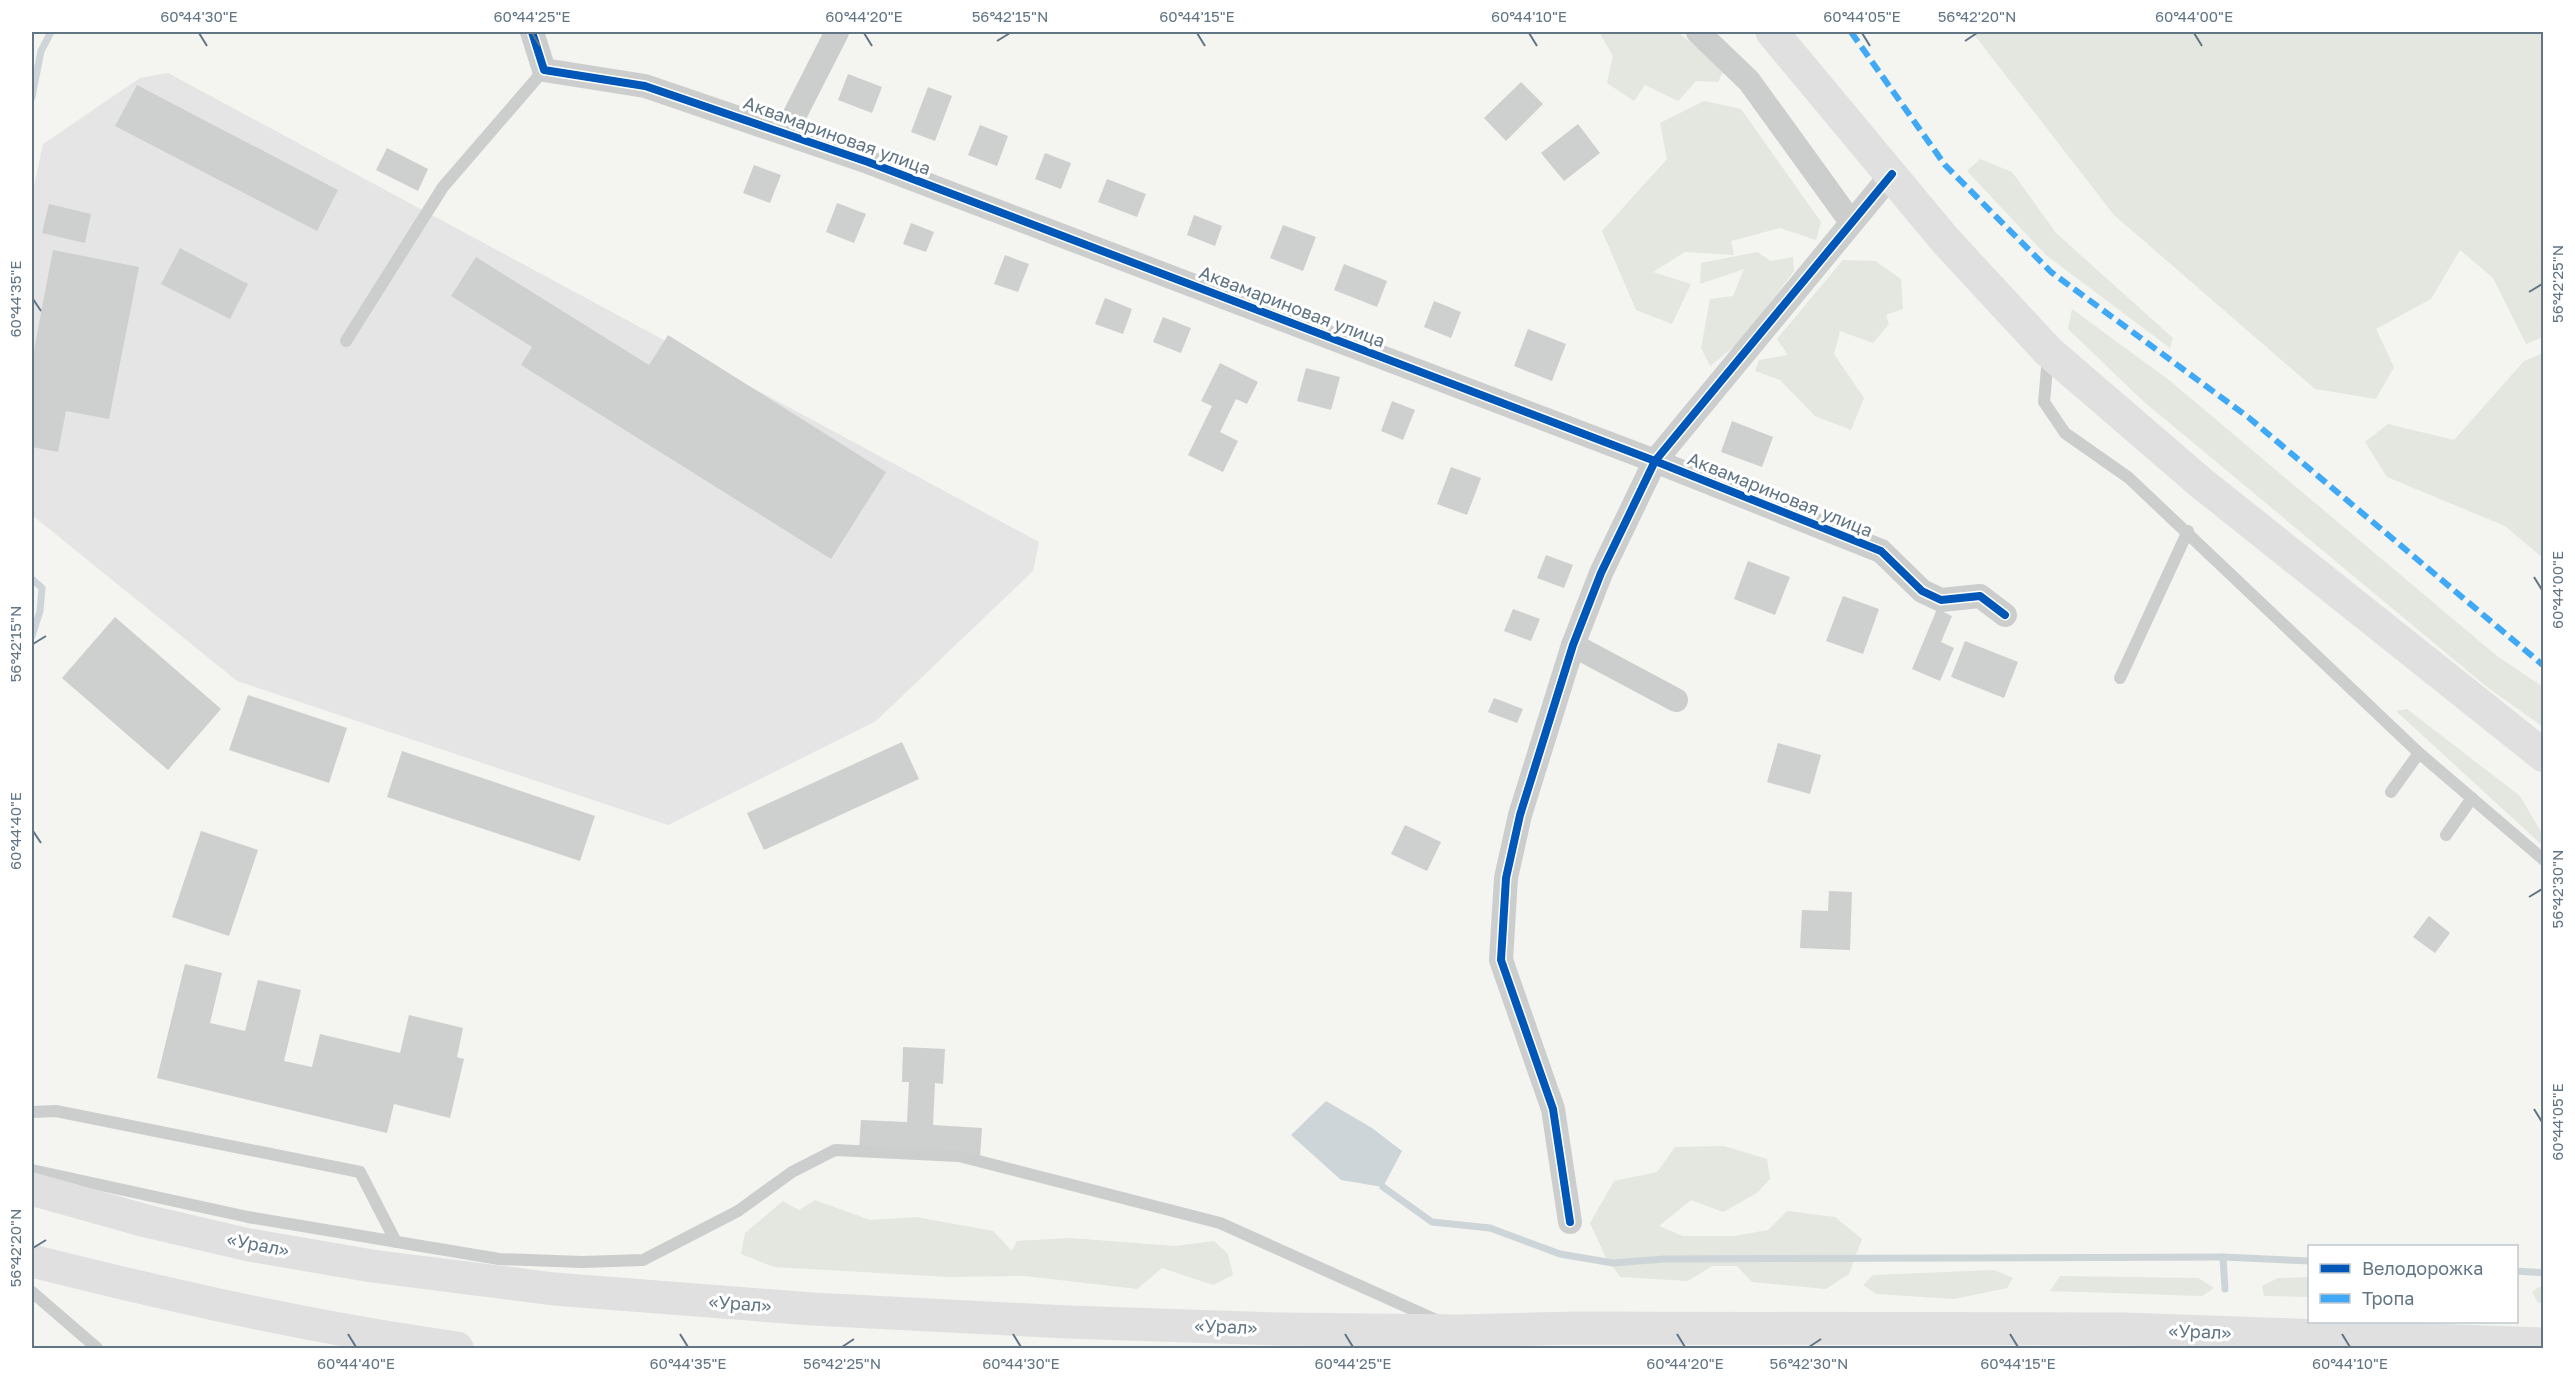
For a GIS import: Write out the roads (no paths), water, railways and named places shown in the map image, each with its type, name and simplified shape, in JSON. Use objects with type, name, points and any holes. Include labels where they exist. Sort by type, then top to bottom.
[{"type":"main road","points":[[1772,32],[1946,241],[2048,351],[2200,482],[2544,756]]},
{"type":"main road","name":"«Урал»","points":[[32,1189],[146,1221],[249,1245],[372,1266],[554,1289],[812,1308],[1068,1322],[1281,1329],[1459,1331],[1572,1328],[2124,1329],[2544,1344]]},
{"type":"main road","points":[[32,1261],[198,1302],[358,1334],[457,1348]]},
{"type":"main road","points":[[1572,1328],[1657,1343],[1766,1348]]},
{"type":"main road","points":[[1904,1348],[2031,1345],[2124,1329]]},
{"type":"street","points":[[532,32],[544,70]]},
{"type":"street","points":[[786,132],[837,32]]},
{"type":"street","points":[[1698,32],[1749,81],[1851,222]]},
{"type":"street","name":"Аквамариновая улица","points":[[544,70],[645,86],[786,132],[1655,461],[1881,551],[1922,591],[1941,600],[1980,596],[2006,615]]},
{"type":"street","points":[[1570,1222],[1553,1109],[1501,960],[1506,878],[1520,815],[1573,645],[1601,573],[1655,461],[1892,174]]},
{"type":"street","points":[[1573,645],[1676,700]]},
{"type":"lane","points":[[346,341],[443,187],[544,70]]},
{"type":"lane","points":[[2048,351],[2044,402],[2065,433],[2129,478],[2188,531],[2420,753],[2544,860]]},
{"type":"lane","points":[[2120,678],[2188,531]]},
{"type":"lane","points":[[2391,792],[2420,753]]},
{"type":"lane","points":[[2446,835],[2472,798]]},
{"type":"lane","points":[[32,1112],[56,1111],[360,1172],[396,1242]]},
{"type":"lane","points":[[32,1170],[248,1217],[396,1242],[499,1258],[582,1262],[643,1260],[738,1211],[792,1172],[835,1150],[959,1156],[1220,1223],[1459,1331]]},
{"type":"lane","points":[[32,1292],[97,1348]]},
{"type":"waterway","points":[[32,97],[41,51],[51,32]]},
{"type":"waterway","points":[[32,579],[42,588],[40,611],[32,636]]},
{"type":"waterway","points":[[1383,1187],[1432,1222],[1490,1228],[1560,1254],[1613,1263],[1664,1259],[2223,1257]]},
{"type":"waterway","points":[[2225,1289],[2223,1257],[2308,1261]]},
{"type":"waterway","points":[[2518,1271],[2544,1273]]}]
